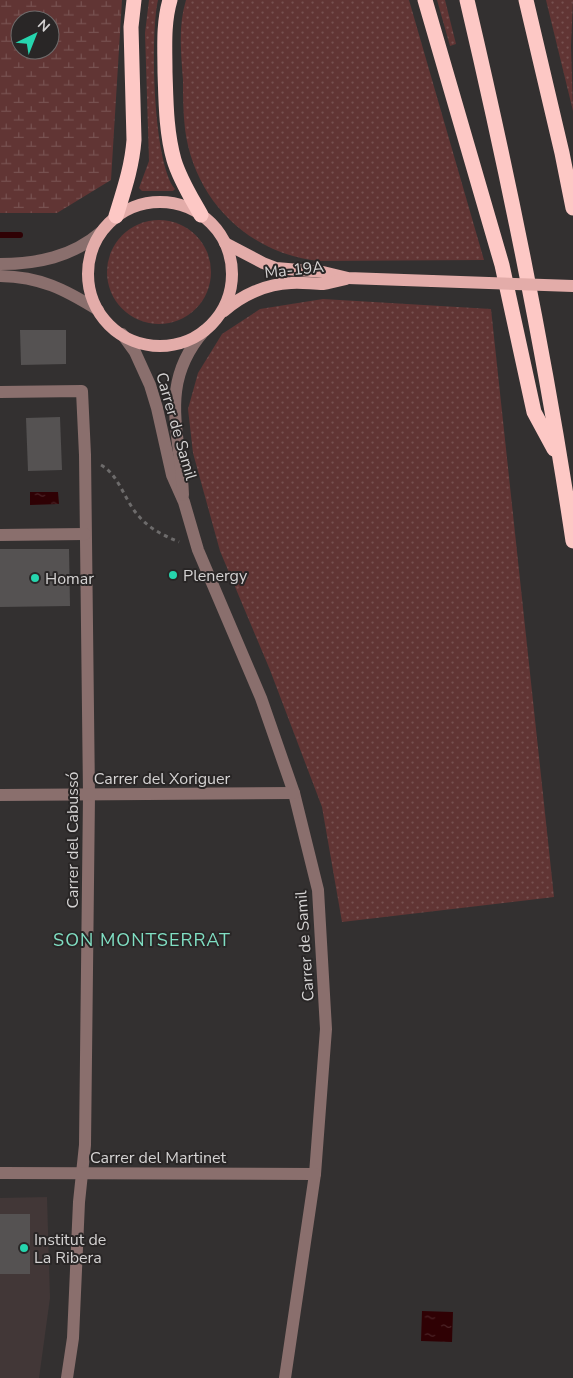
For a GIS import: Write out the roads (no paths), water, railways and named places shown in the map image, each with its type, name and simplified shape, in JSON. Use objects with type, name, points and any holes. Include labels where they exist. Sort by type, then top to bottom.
[{"type":"highway","points":[[116,216],[133,157],[131,27],[134,0]]},
{"type":"highway","points":[[170,0],[165,21],[165,41],[166,102],[170,139],[181,178],[201,215]]},
{"type":"highway","points":[[425,0],[502,265],[534,412],[561,462]]},
{"type":"highway","points":[[466,0],[521,242],[561,462],[573,541]]},
{"type":"highway","points":[[526,0],[558,134],[573,208]]},
{"type":"main road","points":[[159,202],[182,205],[201,215],[211,223],[225,243],[230,255],[232,279],[229,296],[220,313],[204,331],[192,338],[170,345],[145,344],[122,334],[105,320],[98,310],[93,300],[88,277],[91,254],[101,232],[116,216],[136,206],[148,203],[159,202]]},
{"type":"main road","name":"Ma-19A","points":[[225,243],[276,268],[323,272],[348,278],[573,286]]},
{"type":"main road","name":"Ma-19A","points":[[220,313],[241,297],[267,287],[290,283],[324,284],[348,278]]},
{"type":"street","points":[[0,264],[48,260],[77,249],[91,241],[101,232]]},
{"type":"street","points":[[0,276],[16,276],[39,280],[80,299],[98,310]]},
{"type":"street","name":"Carrer de Samil","points":[[184,502],[183,473],[176,430],[176,397],[183,361],[192,344],[204,331]]},
{"type":"street","name":"Carrer de Samil","points":[[122,334],[135,352],[150,385],[172,475],[184,502],[198,550],[261,698],[294,793],[318,890],[326,1029],[315,1174],[285,1378]]},
{"type":"street","name":"Carrer del Cabussó","points":[[0,392],[82,391],[85,455],[89,795],[85,1145],[79,1202],[73,1338],[68,1378]]},
{"type":"street","points":[[0,535],[85,534]]},
{"type":"street","name":"Carrer del Xoriguer","points":[[0,795],[294,793]]},
{"type":"street","name":"Carrer del Martinet","points":[[0,1174],[315,1174]]},
{"type":"water","points":[[30,492],[58,492],[59,504],[30,505]]},
{"type":"water","points":[[422,1311],[453,1312],[452,1342],[421,1341]]},
{"type":"waterway","points":[[0,235],[20,235]]},
{"type":"place","name":"Plenergy","points":[[173,575]]},
{"type":"place","name":"Homar","points":[[35,578]]},
{"type":"place","name":"Institut de La Ribera","points":[[24,1248]]},
{"type":"district","name":"SON MONTSERRAT","points":[[142,940]]}]
